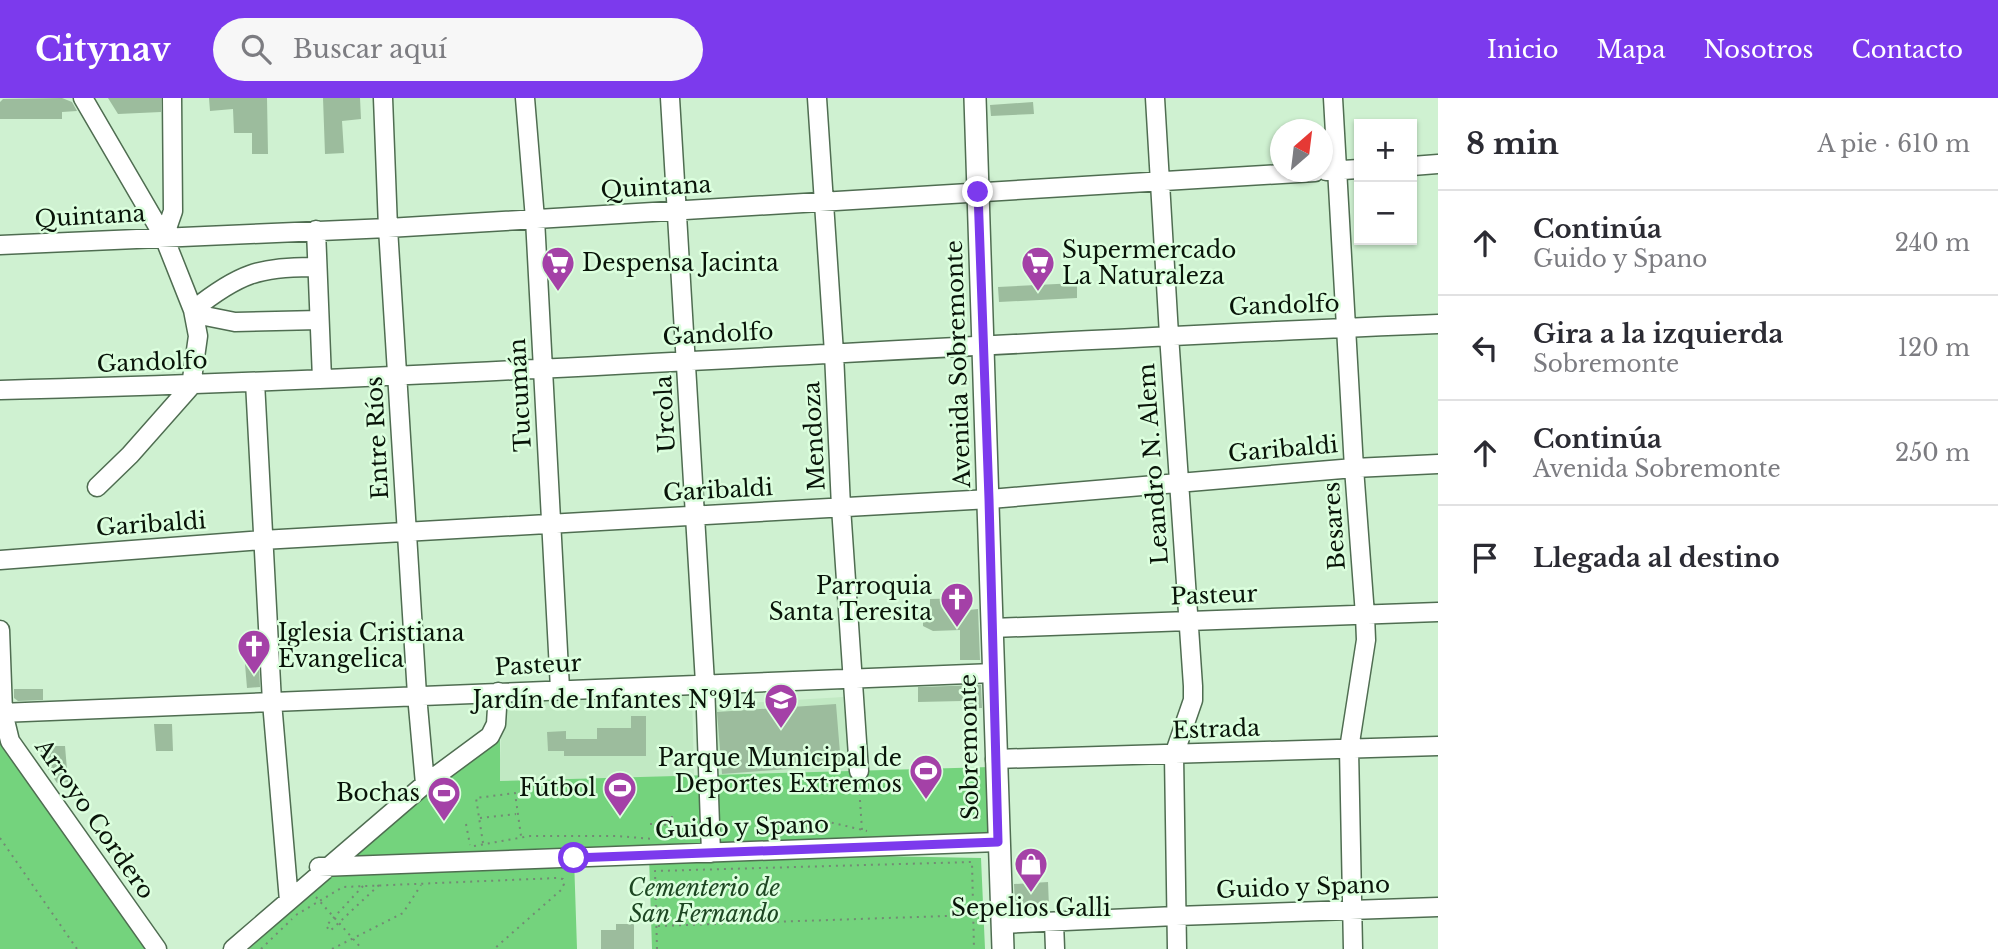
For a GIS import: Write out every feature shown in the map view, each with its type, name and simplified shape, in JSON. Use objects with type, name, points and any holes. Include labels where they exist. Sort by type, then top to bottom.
[{"type":"main road","name":"Avenida Sobremonte","points":[[975,98],[992,628]]},
{"type":"main road","name":"Sobremonte","points":[[992,628],[1003,949]]},
{"type":"street","points":[[83,98],[164,237],[194,312],[198,336],[191,386],[130,455],[97,487]]},
{"type":"street","points":[[164,237],[173,211],[172,98]]},
{"type":"street","name":"Entre Ríos","points":[[383,98],[388,228],[417,695],[425,779]]},
{"type":"street","name":"Tucumán","points":[[525,98],[535,219],[560,689]]},
{"type":"street","name":"Urcola","points":[[670,98],[705,683],[711,853]]},
{"type":"street","name":"Mendoza","points":[[817,98],[859,771]]},
{"type":"street","name":"Leandro N. Alem","points":[[1155,98],[1193,700],[1174,755],[1177,949]]},
{"type":"street","name":"Besares","points":[[1332,119],[1333,98]]},
{"type":"street","points":[[1417,166],[1438,164]]},
{"type":"street","points":[[1333,171],[1354,169]]},
{"type":"street","name":"Quintana","points":[[0,245],[388,228],[1270,174]]},
{"type":"street","name":"Besares","points":[[1331,182],[1346,327],[1366,640],[1349,749],[1353,949]]},
{"type":"street","points":[[316,230],[322,379]]},
{"type":"street","points":[[194,312],[222,286],[239,277],[264,270],[317,267]]},
{"type":"street","points":[[194,312],[235,322],[320,320]]},
{"type":"street","name":"Gandolfo","points":[[0,390],[191,386],[1169,335],[1438,324]]},
{"type":"street","points":[[255,382],[272,702],[288,898]]},
{"type":"street","name":"Garibaldi","points":[[0,559],[262,540],[989,499],[1354,468],[1438,464]]},
{"type":"street","name":"Pasteur","points":[[992,628],[1438,612]]},
{"type":"street","name":"Arroyo Cordero","points":[[0,630],[1,713],[10,741],[157,949]]},
{"type":"street","name":"Pasteur","points":[[1,713],[993,673]]},
{"type":"street","points":[[223,949],[325,867],[425,779],[490,736],[496,724],[498,692]]},
{"type":"street","name":"Estrada","points":[[995,759],[1438,746]]},
{"type":"street","name":"Guido y Spano","points":[[325,867],[998,842]]},
{"type":"street","points":[[233,949],[325,867]]},
{"type":"street","name":"Guido y Spano","points":[[1002,924],[1438,907]]},
{"type":"street","points":[[1054,922],[1055,949]]},
{"type":"path","points":[[859,771],[863,847]]},
{"type":"path","points":[[483,844],[476,798],[514,793],[521,838]]},
{"type":"path","points":[[671,840],[672,813]]},
{"type":"path","points":[[479,819],[518,814]]},
{"type":"path","points":[[466,824],[470,846]]},
{"type":"path","points":[[650,824],[696,827]]},
{"type":"path","points":[[0,838],[76,949]]},
{"type":"path","points":[[657,949],[655,871],[972,862],[974,949]]},
{"type":"path","points":[[261,949],[295,917],[343,887],[563,879],[561,890],[494,949]]},
{"type":"path","points":[[332,949],[403,913],[422,884]]},
{"type":"path","points":[[306,886],[362,949]]},
{"type":"path","points":[[656,926],[973,915]]},
{"type":"shaded area","points":[[692,691],[694,776],[499,781],[503,697]]},
{"type":"shaded area","points":[[843,697],[851,772],[715,775],[714,705]]},
{"type":"green space","points":[[0,739],[147,949],[0,949]]},
{"type":"green space","name":"Cementerio de San Fernando","points":[[500,739],[500,781],[990,767],[992,842],[729,853],[981,858],[985,949],[652,949],[649,855],[574,858],[577,949],[249,949],[429,791]]},
{"type":"building","points":[[62,98],[72,102],[77,111],[62,112],[62,119],[0,119],[0,102],[3,99]]},
{"type":"building","points":[[108,98],[161,98],[161,112],[118,114]]},
{"type":"building","points":[[209,98],[267,98],[268,154],[252,154],[252,133],[234,133],[233,109],[210,111]]},
{"type":"building","points":[[323,98],[360,98],[361,119],[342,121],[344,153],[325,154]]},
{"type":"building","points":[[1033,102],[1034,114],[991,116],[990,105]]},
{"type":"building","name":"Supermercado La Naturaleza","points":[[1077,283],[1077,298],[999,302],[998,287]]},
{"type":"building","name":"Parroquia Santa Teresita","points":[[968,598],[969,610],[978,609],[980,660],[960,660],[960,630],[933,631],[923,626],[923,619],[930,611],[930,599]]},
{"type":"building","name":"Iglesia Cristiana Evangelica","points":[[245,664],[259,664],[260,687],[247,688]]},
{"type":"building","points":[[981,685],[982,708],[963,708],[962,701],[918,702],[918,687]]},
{"type":"building","points":[[14,689],[43,689],[43,700],[18,701],[14,698]]},
{"type":"building","points":[[836,704],[841,765],[722,774],[717,712]]},
{"type":"building","points":[[631,716],[646,716],[646,756],[564,756],[564,751],[548,751],[547,732],[566,731],[566,739],[597,739],[597,728],[631,728]]},
{"type":"building","points":[[154,724],[172,724],[173,751],[156,751]]},
{"type":"building","points":[[33,746],[65,746],[68,782],[57,783]]},
{"type":"building","name":"Sepelios Galli","points":[[1048,882],[1049,907],[1018,909],[1015,905],[1014,884]]},
{"type":"building","points":[[616,924],[634,924],[634,949],[601,949],[601,930],[616,930]]},
{"type":"place","name":"Despensa Jacinta","points":[[558,293]]},
{"type":"place","name":"Supermercado La Naturaleza","points":[[1038,293]]},
{"type":"place","name":"Parroquia Santa Teresita","points":[[957,629]]},
{"type":"place","name":"Iglesia Cristiana Evangelica","points":[[254,676]]},
{"type":"place","name":"Jardín de Infantes Nº914","points":[[781,730]]},
{"type":"place","name":"Parque Municipal de Deportes Extremos","points":[[926,801]]},
{"type":"place","name":"Fútbol","points":[[620,818]]},
{"type":"place","name":"Bochas","points":[[444,823]]},
{"type":"place","name":"Sepelios Galli","points":[[1031,894]]},
{"type":"route","points":[[574,858],[998,842],[978,192]]}]
